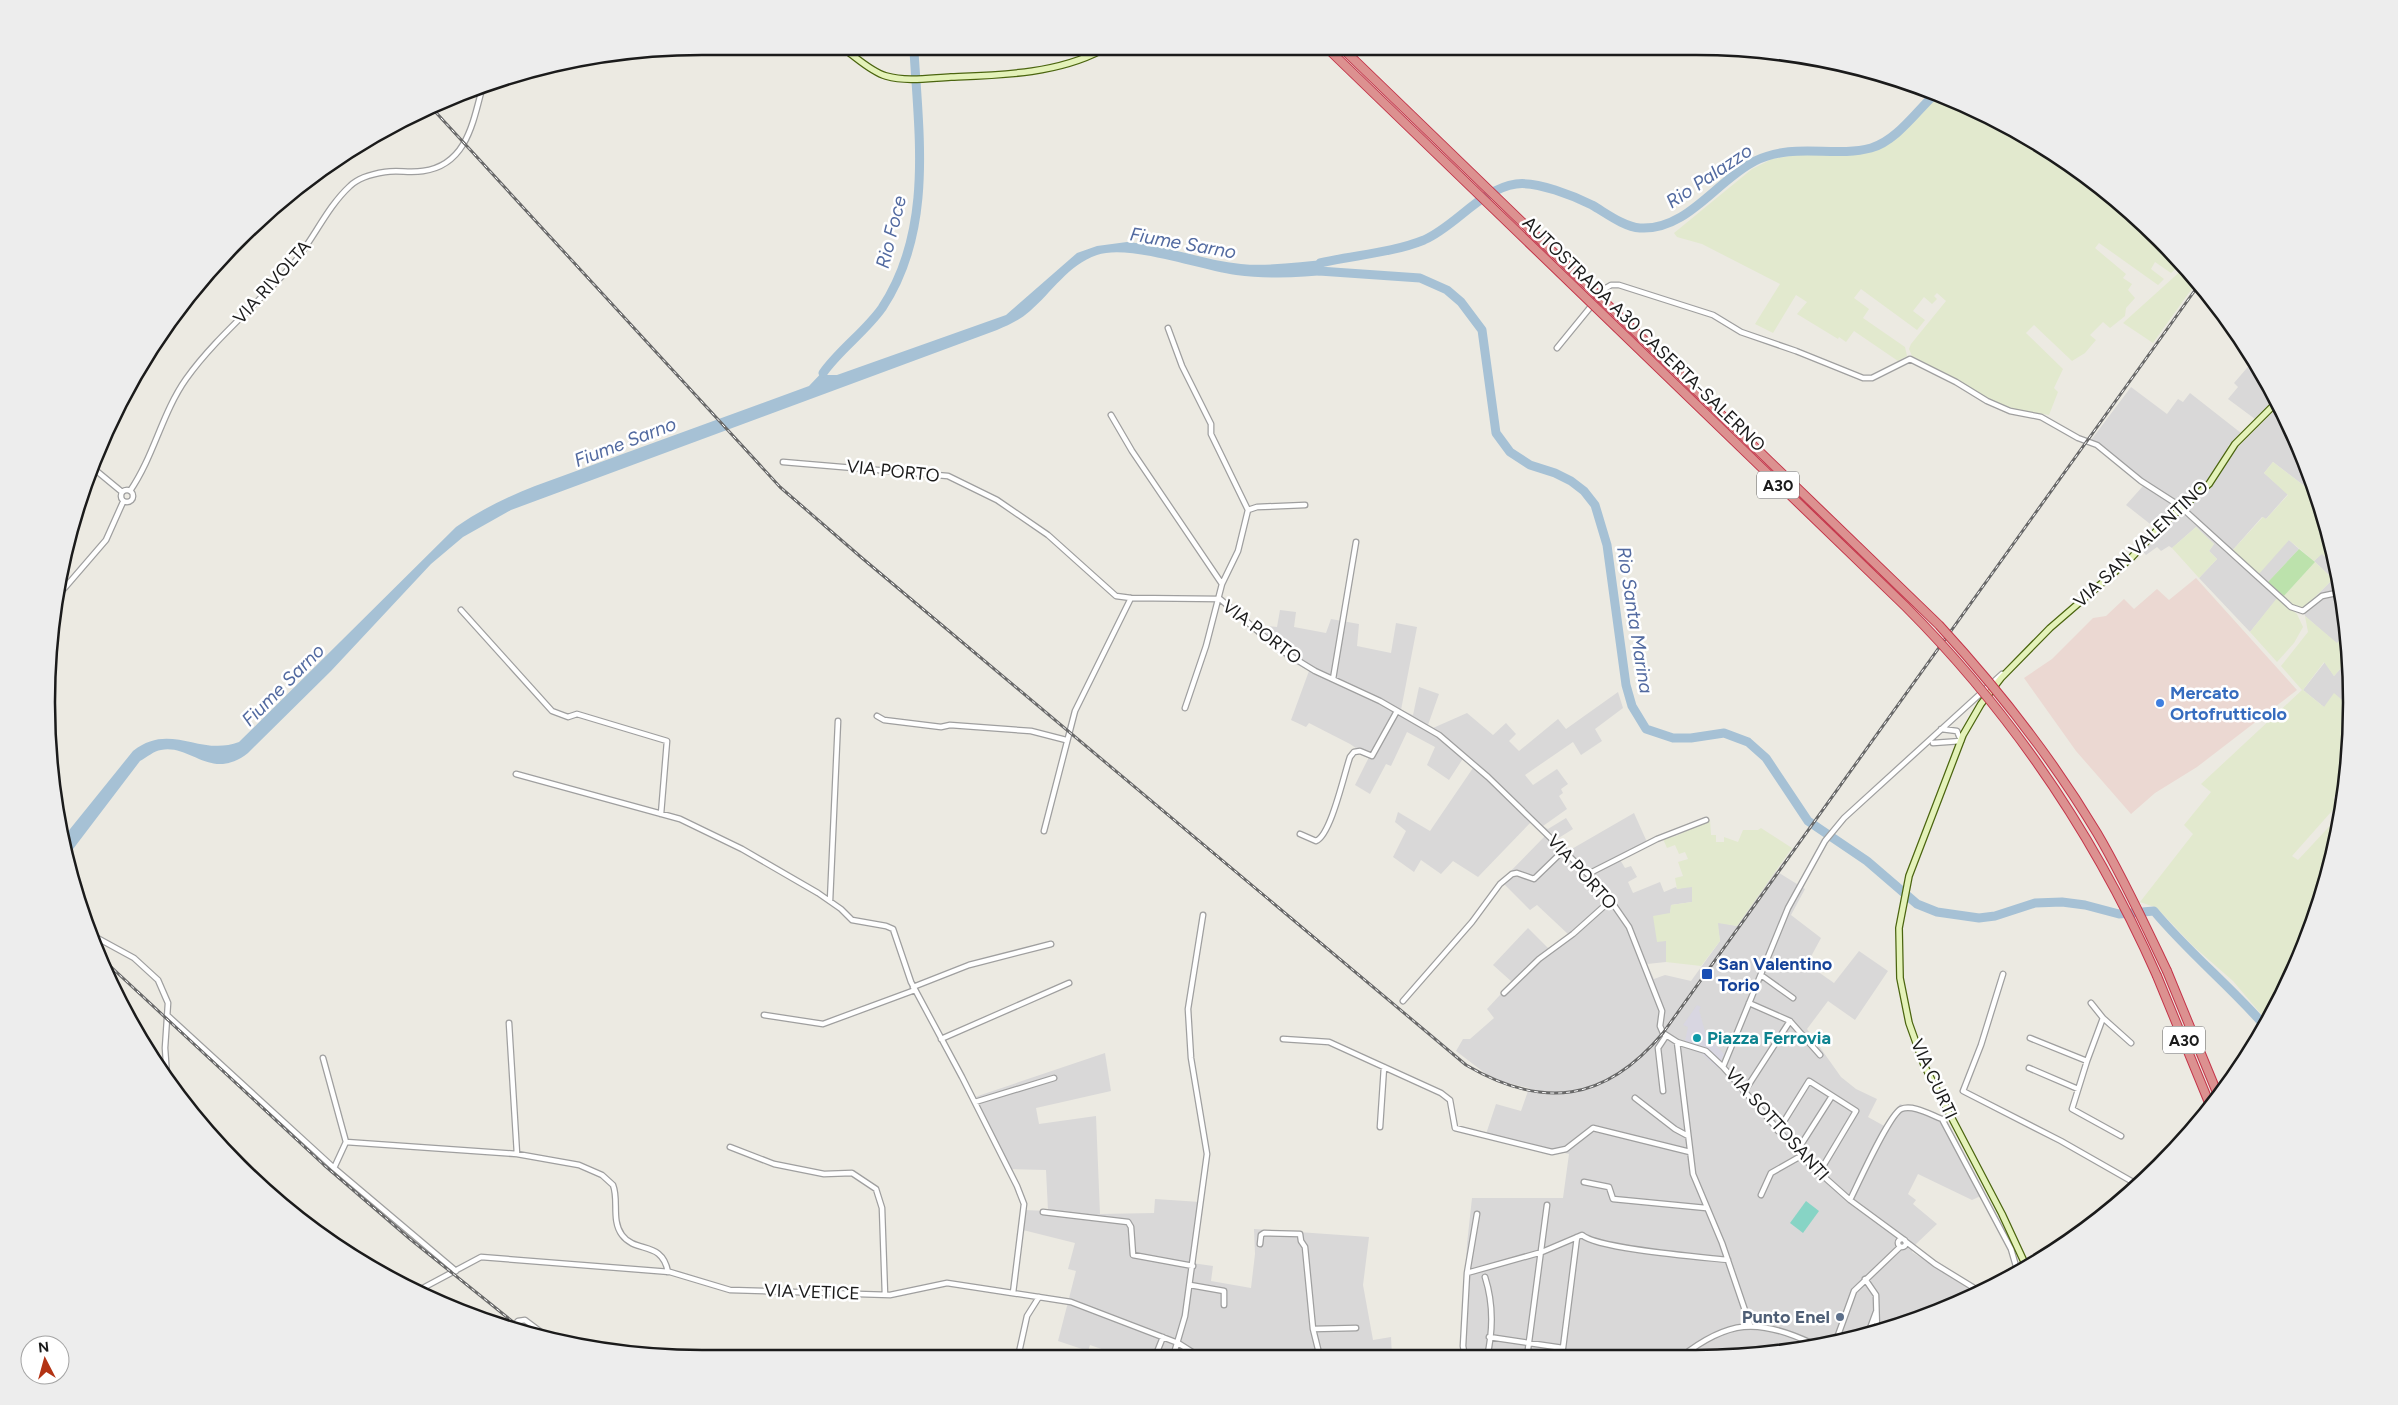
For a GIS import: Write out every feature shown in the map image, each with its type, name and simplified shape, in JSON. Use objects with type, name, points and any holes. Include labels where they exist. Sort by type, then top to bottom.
[{"type":"highway","name":"AUTOSTRADA A30 CASERTA-SALERNO","points":[[1334,55],[1905,606],[1955,658],[2031,754],[2062,799],[2106,871],[2157,976],[2207,1099]]},
{"type":"highway","name":"AUTOSTRADA A30 CASERTA-SALERNO","points":[[1349,55],[1939,625],[1962,650],[2007,704],[2048,758],[2097,833],[2135,902],[2167,971],[2215,1088]]},
{"type":"main road","points":[[853,55],[885,76],[909,79],[1039,70],[1089,55]]},
{"type":"main road","name":"VIA SAN VALENTINO","points":[[1909,876],[1961,741],[1981,704],[2020,658],[2050,628],[2131,558],[2163,524],[2209,484],[2235,444],[2271,408]]},
{"type":"main road","name":"VIA CURTI","points":[[1909,876],[1900,916],[1900,978],[1909,1024],[1924,1065],[2002,1214],[2023,1260]]},
{"type":"street","name":"VIA RIVOLTA","points":[[130,491],[140,478],[174,400],[186,379],[209,351],[293,264],[340,196],[351,185],[374,174],[422,171],[448,163],[457,154],[469,132],[480,94]]},
{"type":"street","points":[[1557,348],[1606,288],[1611,285],[1650,294],[1713,315],[1741,332],[1796,351],[1863,378],[1872,378],[1910,359],[1956,382],[1987,401],[2010,411],[2041,416],[2078,438],[2097,444],[2141,480],[2182,508],[2291,607],[2302,611],[2322,596],[2334,594]]},
{"type":"street","points":[[1168,328],[1182,366],[1211,424],[1211,434],[1248,510],[1238,551],[1222,584],[1220,598],[1206,646],[1185,708]]},
{"type":"street","points":[[1110,415],[1222,584]]},
{"type":"street","name":"VIA PORTO","points":[[783,462],[948,476],[997,500],[1048,535],[1116,596],[1131,598],[1220,598],[1279,650],[1333,680],[1397,711],[1444,740],[1488,777],[1564,850],[1611,900],[1629,927],[1649,975],[1662,1011],[1660,1026],[1665,1035]]},
{"type":"street","points":[[98,472],[122,492],[130,491],[132,499],[129,502],[124,502]]},
{"type":"street","points":[[122,492],[120,497],[124,502]]},
{"type":"street","points":[[65,587],[106,540],[124,502]]},
{"type":"street","points":[[1248,510],[1257,507],[1306,505]]},
{"type":"street","points":[[1333,680],[1356,542]]},
{"type":"street","points":[[1044,831],[1066,740],[1078,702],[1131,598]]},
{"type":"street","points":[[461,610],[552,711],[568,717],[577,714],[668,741],[661,814]]},
{"type":"street","name":"VIA SAN VALENTINO","points":[[1833,830],[1941,728],[2020,658]]},
{"type":"street","points":[[1300,834],[1316,841],[1322,837],[1329,823],[1350,757],[1354,752],[1372,756],[1397,711]]},
{"type":"street","points":[[877,716],[884,720],[941,727],[950,724],[1031,730],[1066,740]]},
{"type":"street","points":[[830,901],[838,721]]},
{"type":"street","points":[[1933,743],[1961,741],[1956,731],[1941,728]]},
{"type":"street","points":[[516,774],[680,819],[742,849],[830,901],[852,920],[893,929],[914,988],[975,1102],[1024,1204],[1014,1293]]},
{"type":"street","points":[[1588,874],[1658,840],[1706,820]]},
{"type":"street","name":"VIA SOTTOSANTI","points":[[1833,830],[1788,908],[1723,1067],[1778,1131],[1819,1173],[1850,1200],[1894,1232],[1901,1243],[1914,1249],[1973,1287]]},
{"type":"street","points":[[1403,1001],[1472,922],[1508,877],[1517,873],[1534,879],[1564,850]]},
{"type":"street","points":[[1504,993],[1539,960],[1573,934],[1611,900]]},
{"type":"street","points":[[1176,1350],[1185,1316],[1190,1285],[1207,1154],[1192,1058],[1188,1009],[1203,915]]},
{"type":"street","points":[[100,939],[134,958],[158,980],[168,1003],[166,1065]]},
{"type":"street","points":[[764,1016],[823,1024],[969,965],[1051,944]]},
{"type":"street","points":[[2003,974],[1982,1045],[1963,1091],[2131,1181]]},
{"type":"street","points":[[1761,975],[1793,998]]},
{"type":"street","points":[[940,1039],[1068,983]]},
{"type":"street","points":[[2091,1003],[2103,1018],[2131,1043]]},
{"type":"street","points":[[1749,1004],[1790,1021],[1820,1055]]},
{"type":"street","points":[[168,1015],[334,1168],[456,1270]]},
{"type":"street","points":[[2103,1018],[2072,1109],[2121,1136]]},
{"type":"street","points":[[1744,1092],[1790,1021]]},
{"type":"street","points":[[509,1023],[517,1154]]},
{"type":"street","points":[[1663,1091],[1658,1048],[1665,1035],[1677,1042],[1706,1051],[1723,1067]]},
{"type":"street","points":[[2030,1038],[2087,1061]]},
{"type":"street","points":[[1282,1039],[1329,1042],[1446,1096],[1450,1100],[1455,1128],[1552,1152],[1566,1149],[1593,1128],[1690,1152]]},
{"type":"street","points":[[1677,1042],[1692,1174],[1728,1260],[1750,1325]]},
{"type":"street","points":[[323,1058],[346,1142],[334,1168]]},
{"type":"street","points":[[1380,1127],[1384,1067]]},
{"type":"street","points":[[2029,1068],[2078,1089]]},
{"type":"street","points":[[975,1102],[1054,1078]]},
{"type":"street","points":[[1778,1131],[1809,1081],[1856,1110],[1819,1173]]},
{"type":"street","points":[[1797,1151],[1832,1096]]},
{"type":"street","points":[[1635,1098],[1675,1130],[1688,1136]]},
{"type":"street","points":[[1850,1200],[1894,1116],[1901,1110],[1913,1108],[1942,1119],[2011,1249],[2016,1265]]},
{"type":"street","points":[[346,1142],[517,1154],[579,1165],[609,1180],[614,1189],[616,1216],[620,1233],[629,1241],[660,1254],[665,1259],[668,1272]]},
{"type":"street","points":[[730,1147],[774,1164],[824,1174],[852,1173],[876,1189],[882,1208],[885,1295]]},
{"type":"street","points":[[1761,1195],[1771,1173],[1801,1156]]},
{"type":"street","points":[[1584,1182],[1609,1187],[1614,1199],[1706,1208]]},
{"type":"street","points":[[1528,1350],[1547,1205]]},
{"type":"street","points":[[1043,1212],[1128,1222],[1133,1255],[1193,1266]]},
{"type":"street","points":[[1464,1350],[1467,1273],[1477,1214]]},
{"type":"street","points":[[1260,1244],[1261,1235],[1264,1233],[1300,1234],[1306,1256],[1313,1329],[1318,1350]]},
{"type":"street","points":[[1467,1273],[1542,1252],[1582,1235],[1587,1239],[1610,1245],[1728,1260]]},
{"type":"street","points":[[1489,1338],[1563,1348],[1577,1237]]},
{"type":"street","points":[[1838,1334],[1849,1299],[1854,1291],[1901,1243]]},
{"type":"street","name":"VIA VETICE","points":[[425,1287],[481,1257],[668,1272],[730,1290],[885,1295],[948,1283],[1071,1302],[1178,1343],[1189,1350]]},
{"type":"street","points":[[1485,1276],[1492,1298],[1488,1350]]},
{"type":"street","points":[[1865,1279],[1876,1295],[1877,1324]]},
{"type":"street","points":[[1190,1285],[1224,1290],[1224,1305]]},
{"type":"street","points":[[1020,1350],[1028,1316],[1039,1297]]},
{"type":"street","points":[[1871,1326],[1878,1308]]},
{"type":"street","points":[[517,1323],[524,1320],[537,1328]]},
{"type":"street","points":[[1690,1350],[1705,1340],[1750,1325],[1781,1329],[1806,1340]]},
{"type":"street","points":[[1313,1329],[1356,1328]]},
{"type":"street","points":[[1158,1350],[1163,1338]]},
{"type":"shaded area","name":"Fiume Sarno","points":[[1127,242],[1156,246],[1227,262],[1252,265],[1330,260],[1331,263],[1321,266],[1322,271],[1331,274],[1284,278],[1259,277],[1236,275],[1146,255],[1111,252],[1097,255],[1077,265],[1026,314],[1001,328],[511,510],[463,537],[431,564],[331,671],[248,753],[235,761],[223,764],[212,763],[172,750],[161,750],[153,753],[140,761],[72,850],[68,832],[133,751],[147,743],[160,739],[173,739],[211,746],[239,742],[456,527],[475,515],[504,499],[535,486],[809,386],[829,365],[827,375],[837,375],[1006,315],[1077,253],[1097,246]]},
{"type":"shaded area","points":[[2248,366],[2270,404],[2255,419],[2228,399],[2238,387],[2234,383]]},
{"type":"shaded area","points":[[2131,387],[2167,414],[2178,399],[2183,402],[2190,393],[2241,433],[2228,446],[2234,451],[2274,411],[2307,488],[2273,462],[2264,473],[2288,494],[2266,519],[2262,517],[2231,552],[2289,540],[2299,549],[2268,582],[2281,594],[2250,632],[2199,578],[2217,559],[2209,551],[2214,544],[2196,527],[2172,548],[2169,546],[2161,551],[2157,547],[2146,555],[2136,544],[2154,527],[2126,505],[2143,486],[2099,448],[2088,444]]},
{"type":"shaded area","points":[[2322,553],[2326,557],[2331,577],[2314,561]]},
{"type":"shaded area","name":"Mercato Ortofrutticolo","points":[[2196,578],[2297,690],[2197,767],[2155,793],[2131,814],[2076,751],[2024,678],[2052,659],[2093,618],[2106,616],[2124,599],[2134,609],[2157,589],[2169,600]]},
{"type":"shaded area","points":[[2332,580],[2340,641],[2337,644],[2305,616],[2303,609]]},
{"type":"shaded area","points":[[1280,610],[1296,612],[1294,627],[1326,633],[1331,619],[1359,624],[1357,646],[1391,653],[1396,623],[1417,627],[1401,710],[1413,715],[1419,687],[1439,694],[1428,725],[1433,728],[1467,713],[1493,735],[1506,723],[1516,734],[1509,741],[1519,751],[1558,719],[1566,729],[1618,692],[1623,708],[1595,729],[1602,741],[1581,755],[1573,742],[1525,775],[1533,785],[1557,769],[1568,784],[1561,789],[1563,793],[1559,796],[1567,809],[1543,826],[1548,829],[1566,818],[1573,829],[1557,839],[1570,850],[1634,813],[1647,842],[1589,870],[1595,874],[1619,858],[1625,868],[1631,866],[1637,877],[1628,882],[1633,893],[1660,882],[1664,892],[1676,887],[1677,889],[1692,886],[1692,902],[1671,905],[1666,962],[1647,964],[1654,979],[1665,975],[1691,981],[1720,941],[1717,922],[1737,926],[1776,871],[1805,889],[1791,915],[1821,938],[1807,964],[1834,983],[1859,951],[1888,971],[1855,1020],[1828,1001],[1807,1029],[1841,1077],[1856,1089],[1877,1099],[1868,1117],[1886,1127],[1900,1104],[1943,1118],[1983,1195],[1972,1200],[1918,1174],[1908,1194],[1916,1200],[1913,1204],[1937,1224],[1916,1244],[1912,1252],[1969,1289],[1904,1316],[1863,1328],[1822,1338],[1780,1344],[1738,1349],[1696,1350],[1461,1350],[1467,1244],[1472,1198],[1563,1198],[1569,1154],[1486,1134],[1496,1104],[1521,1111],[1529,1088],[1503,1082],[1486,1074],[1456,1051],[1463,1039],[1470,1039],[1494,1018],[1487,1009],[1512,982],[1493,965],[1528,928],[1548,948],[1569,935],[1537,905],[1530,910],[1501,881],[1546,835],[1531,822],[1478,877],[1453,861],[1441,874],[1421,860],[1414,872],[1393,857],[1406,831],[1395,822],[1398,812],[1430,831],[1475,765],[1464,757],[1449,780],[1427,765],[1435,747],[1407,732],[1391,766],[1386,764],[1370,794],[1355,785],[1369,757],[1350,744],[1309,723],[1306,727],[1291,720],[1309,671],[1285,658],[1265,640],[1268,626],[1277,627]]},
{"type":"shaded area","points":[[2325,662],[2334,676],[2342,667],[2343,705],[2324,707],[2303,690]]},
{"type":"shaded area","name":"Piazza Ferrovia","points":[[1697,1005],[1701,1007],[1699,1010],[1706,1035],[1724,1054],[1718,1068],[1702,1054],[1684,1046],[1688,1027],[1683,1025]]},
{"type":"shaded area","points":[[1105,1053],[1111,1091],[1036,1108],[1039,1124],[1096,1116],[1100,1214],[1154,1213],[1155,1199],[1200,1202],[1192,1263],[1213,1266],[1211,1281],[1251,1288],[1255,1254],[1254,1229],[1369,1237],[1363,1285],[1373,1340],[1391,1337],[1392,1350],[1104,1350],[1090,1345],[1088,1350],[1085,1350],[1058,1341],[1076,1271],[1068,1269],[1075,1243],[1023,1230],[1024,1210],[1048,1211],[1046,1170],[1011,1169],[975,1097]]},
{"type":"shaded area","points":[[1806,1201],[1819,1211],[1803,1233],[1790,1223]]},
{"type":"green space","points":[[1932,100],[1943,104],[1982,122],[2055,164],[2090,189],[2122,216],[2175,269],[2171,273],[2155,262],[2151,269],[2164,279],[2158,285],[2099,243],[2095,248],[2126,274],[2123,278],[2132,284],[2128,290],[2135,298],[2126,308],[2125,316],[2110,328],[2103,322],[2090,335],[2096,340],[2085,353],[2072,361],[2034,325],[2026,333],[2063,369],[2054,388],[2058,392],[2049,415],[2018,410],[1994,402],[1912,356],[1909,349],[1911,344],[1946,301],[1937,293],[1934,296],[1937,299],[1932,304],[1924,297],[1913,311],[1925,320],[1917,330],[1861,289],[1854,298],[1869,309],[1863,318],[1905,347],[1907,356],[1898,361],[1854,331],[1846,342],[1797,314],[1807,302],[1796,295],[1773,333],[1755,324],[1780,284],[1702,244],[1677,237],[1674,233],[1752,169],[1772,159],[1796,155],[1851,154],[1870,151],[1885,143]]},
{"type":"green space","points":[[2179,273],[2192,288],[2153,343],[2123,323]]},
{"type":"green space","points":[[2273,462],[2307,488],[2327,558],[2322,554],[2314,561],[2289,540],[2258,575],[2231,552],[2263,517],[2266,519],[2288,495],[2264,473]]},
{"type":"green space","points":[[2196,527],[2214,544],[2209,551],[2217,559],[2199,578],[2172,548]]},
{"type":"green space","points":[[2299,549],[2315,562],[2284,596],[2268,582]]},
{"type":"green space","points":[[2315,562],[2331,577],[2332,580],[2305,607],[2297,608],[2284,596]]},
{"type":"green space","points":[[2277,598],[2297,614],[2303,627],[2294,643],[2277,662],[2250,632]]},
{"type":"green space","points":[[2305,616],[2337,643],[2340,640],[2342,667],[2334,676],[2324,662],[2303,690],[2324,707],[2334,693],[2343,701],[2342,745],[2337,787],[2336,795],[2333,798],[2335,800],[2334,809],[2292,856],[2298,860],[2332,824],[2309,911],[2294,950],[2262,1015],[2233,981],[2193,946],[2157,908],[2140,902],[2193,834],[2184,825],[2211,792],[2201,784],[2302,690],[2281,666],[2308,632]]},
{"type":"green space","points":[[1710,820],[1711,835],[1716,835],[1716,842],[1724,842],[1724,837],[1738,842],[1743,830],[1758,830],[1761,828],[1792,848],[1737,926],[1718,923],[1720,941],[1701,966],[1666,962],[1666,941],[1657,942],[1653,916],[1670,913],[1671,905],[1692,902],[1692,887],[1677,889],[1675,878],[1683,876],[1678,862],[1688,859],[1685,852],[1679,854],[1675,845],[1667,848],[1663,839],[1676,836]]},
{"type":"waterway","name":"Rio Foce","points":[[823,373],[882,308],[898,278],[909,247],[916,216],[920,150],[914,55]]},
{"type":"waterway","name":"Rio Palazzo","points":[[1320,263],[1386,251],[1424,240],[1436,234],[1491,193],[1503,187],[1516,184],[1545,187],[1566,194],[1634,227],[1657,227],[1687,213],[1741,169],[1770,155],[1799,151],[1857,151],[1880,144],[1897,133],[1930,99]]},
{"type":"waterway","name":"Rio Santa Marina","points":[[1319,271],[1420,278],[1447,290],[1461,302],[1482,330],[1496,433],[1510,452],[1530,465],[1555,473],[1571,481],[1584,491],[1595,505],[1607,545],[1626,685],[1632,706],[1646,729],[1673,738],[1691,738],[1724,733],[1748,742],[1766,758],[1808,821],[1867,861],[1917,904],[1937,912],[1979,918],[1995,916],[2035,903],[2062,902],[2085,905],[2119,914],[2154,911],[2259,1020]]},
{"type":"railway","points":[[436,113],[780,487],[1466,1065],[1494,1079],[1521,1089],[1547,1093],[1572,1092],[1595,1085],[1619,1073],[1641,1056],[1663,1033],[2195,291]]},
{"type":"railway","points":[[112,968],[324,1165],[410,1239],[512,1321]]},
{"type":"place","name":"Mercato Ortofrutticolo","points":[[2160,703]]},
{"type":"place","name":"San Valentino Torio","points":[[1707,974]]},
{"type":"place","name":"Piazza Ferrovia","points":[[1697,1038]]},
{"type":"place","name":"Punto Enel","points":[[1840,1317]]}]
